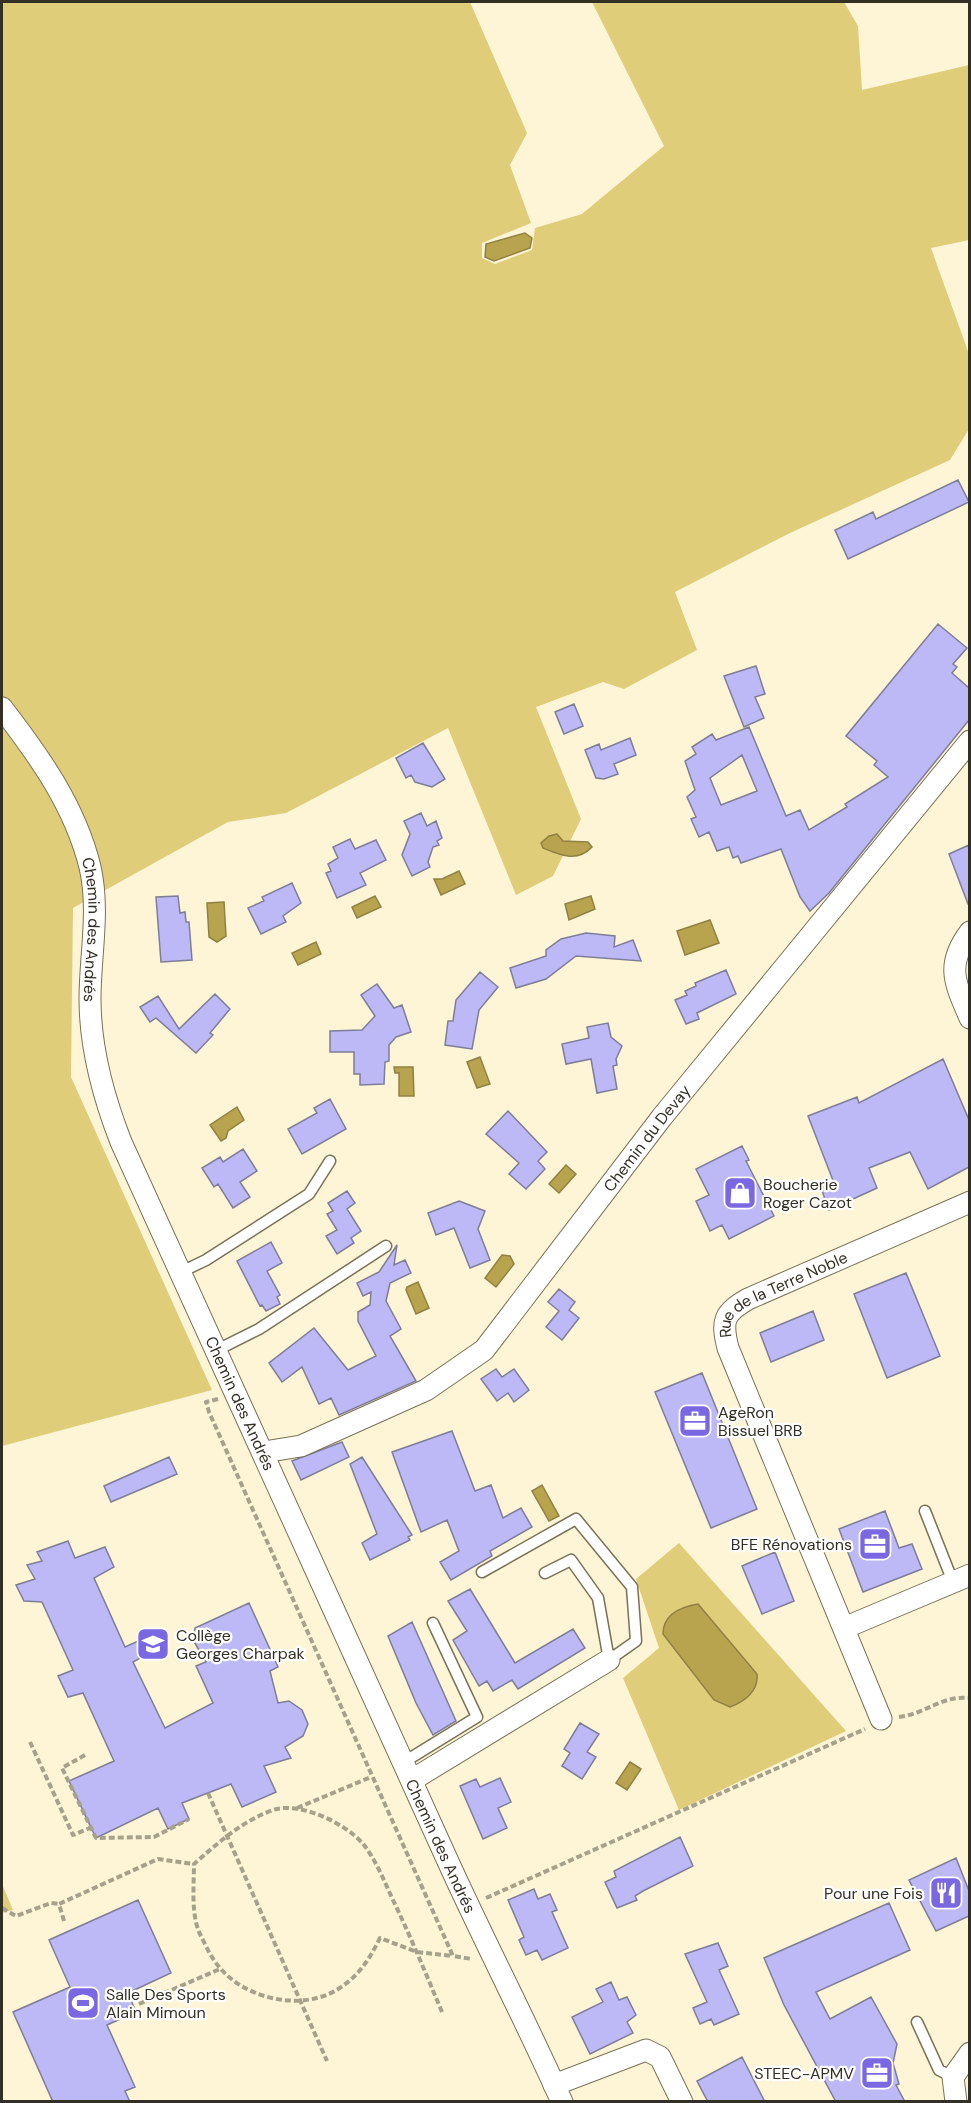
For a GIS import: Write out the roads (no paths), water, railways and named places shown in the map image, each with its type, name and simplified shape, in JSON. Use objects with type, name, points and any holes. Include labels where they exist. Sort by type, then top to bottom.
[{"type":"street","name":"Chemin des Andrés","points":[[2,708],[64,796],[90,867],[95,912],[90,999],[93,1042],[102,1084],[121,1142],[469,1905],[558,2093],[646,2050],[660,2057],[682,2102]]},
{"type":"street","name":"Chemin du Devay","points":[[264,1452],[301,1446],[426,1390],[484,1350],[662,1117],[969,741]]},
{"type":"street","points":[[969,932],[958,947],[953,968],[969,1018]]},
{"type":"street","name":"Rue de la Terre Noble","points":[[881,1719],[723,1329],[731,1310],[748,1299],[969,1202]]},
{"type":"street","points":[[844,1628],[961,1578]]},
{"type":"street","points":[[408,1771],[609,1660]]},
{"type":"street","points":[[956,2102],[953,2077],[969,2053]]},
{"type":"lane","points":[[181,1272],[206,1260],[309,1194],[330,1161]]},
{"type":"lane","points":[[217,1350],[259,1329],[386,1246]]},
{"type":"lane","points":[[925,1511],[961,1578]]},
{"type":"lane","points":[[482,1572],[576,1520],[632,1587],[636,1641],[609,1660],[598,1598],[572,1560],[545,1573]]},
{"type":"lane","points":[[408,1771],[477,1718],[434,1623]]},
{"type":"lane","points":[[918,2022],[939,2070],[953,2077]]},
{"type":"place","name":"Boucherie Roger Cazot","points":[[740,1193]]},
{"type":"place","name":"AgeRon Bissuel BRB","points":[[695,1421]]},
{"type":"place","name":"BFE Rénovations","points":[[875,1544]]},
{"type":"place","name":"Collège Georges Charpak","points":[[153,1644]]},
{"type":"place","name":"Pour une Fois","points":[[946,1893]]},
{"type":"place","name":"Salle Des Sports Alain Mimoun","points":[[83,2003]]},
{"type":"place","name":"STEEC-APMV","points":[[877,2073]]}]
